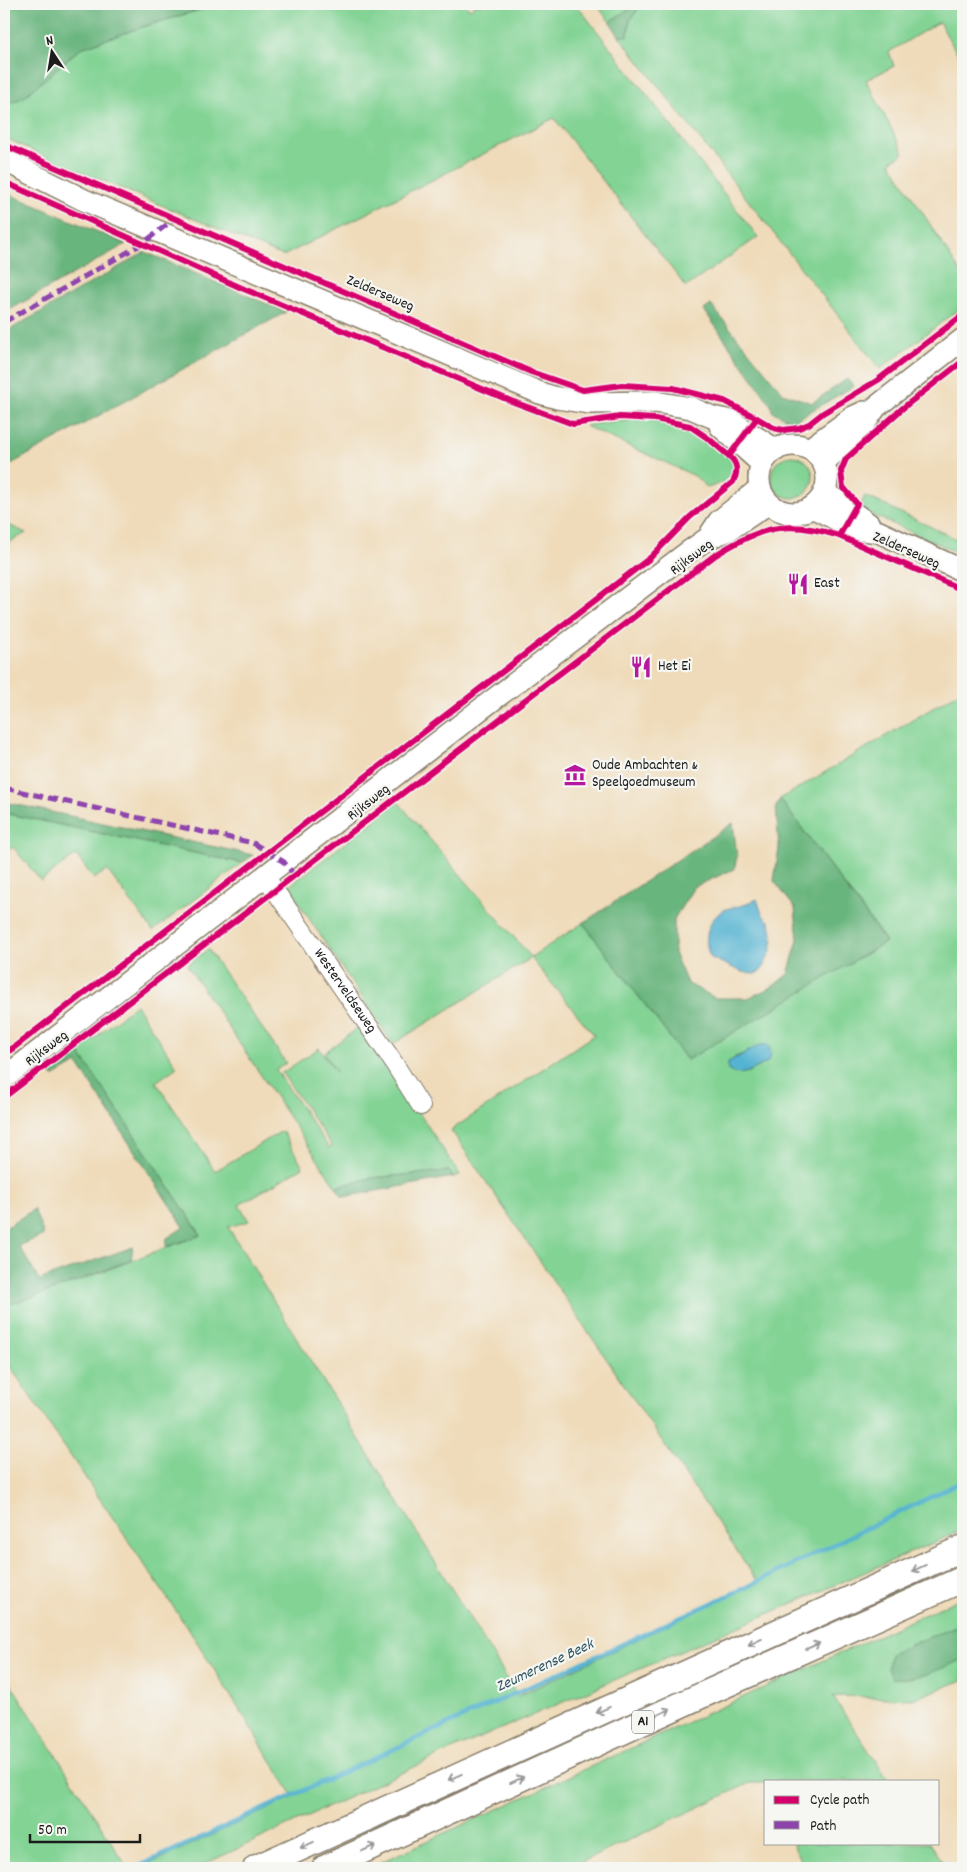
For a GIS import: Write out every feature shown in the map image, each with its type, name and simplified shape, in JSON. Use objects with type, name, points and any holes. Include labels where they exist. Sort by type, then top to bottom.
[{"type":"highway","name":"A1","points":[[256,1868],[963,1548]]},
{"type":"highway","name":"A1","points":[[325,1868],[689,1701],[963,1579]]},
{"type":"main road","name":"Zelderseweg","points":[[4,160],[84,200],[540,392],[557,398],[590,403],[638,401],[669,403],[691,408],[712,417],[723,430],[739,442],[769,457]]},
{"type":"main road","points":[[816,456],[853,417],[876,408],[963,339]]},
{"type":"main road","points":[[787,446],[798,446],[816,456],[827,477],[818,499],[795,513],[776,509],[765,496],[760,472],[769,457],[787,446]]},
{"type":"main road","name":"Rijksweg","points":[[4,1078],[477,712],[708,538],[727,531],[765,496]]},
{"type":"main road","name":"Zelderseweg","points":[[818,499],[856,529],[879,532],[963,571]]},
{"type":"street","name":"Westerveldseweg","points":[[265,876],[390,1057],[421,1106]]},
{"type":"green space","points":[[4,4],[219,4],[81,48],[24,97],[4,106]]},
{"type":"green space","points":[[219,4],[465,4],[469,9],[477,4],[576,4],[758,237],[686,287],[554,118],[283,256],[37,153],[4,137],[4,106],[24,96],[81,48]]},
{"type":"green space","points":[[596,4],[636,4],[610,22]]},
{"type":"green space","points":[[636,4],[642,4],[630,20],[628,36],[619,36],[610,22]]},
{"type":"green space","points":[[642,4],[963,4],[963,63],[939,22],[889,52],[894,66],[866,80],[904,153],[890,162],[963,276],[963,306],[880,369],[619,36],[628,35],[630,20]]},
{"type":"green space","points":[[4,192],[126,244],[4,313]]},
{"type":"green space","points":[[145,252],[286,312],[4,468],[4,333]]},
{"type":"green space","points":[[711,305],[783,393],[812,403],[847,379],[854,386],[792,422],[772,411],[771,405],[704,310]]},
{"type":"green space","points":[[638,420],[669,422],[700,430],[721,447],[733,460],[735,470],[724,482],[707,488],[695,476],[585,426]]},
{"type":"green space","points":[[792,456],[807,462],[813,477],[807,492],[792,498],[777,492],[771,477],[777,462]]},
{"type":"green space","points":[[865,496],[963,542],[963,555],[859,509]]},
{"type":"green space","points":[[4,523],[26,533],[4,545]]},
{"type":"green space","points":[[963,690],[963,1530],[440,1755],[196,1868],[141,1868],[294,1797],[197,1642],[4,1356],[4,1306],[53,1290],[201,1235],[78,1051],[136,1005],[177,1067],[156,1082],[215,1171],[282,1131],[303,1167],[239,1205],[249,1221],[228,1227],[518,1696],[758,1582],[451,1130],[594,1035],[531,958],[393,1044],[288,887],[398,802],[531,957],[583,923],[687,1060],[886,941],[780,799]],"holes":[[[748,1052],[769,1061],[749,1072],[738,1074],[735,1057]]]},
{"type":"green space","points":[[780,799],[886,942],[687,1060],[583,923],[733,823],[737,857],[734,869],[694,887],[674,919],[674,953],[687,983],[715,998],[748,998],[772,987],[788,974],[798,940],[795,908],[774,881],[779,848],[776,806]]},
{"type":"green space","points":[[4,802],[253,855],[242,863],[4,813]]},
{"type":"green space","points":[[4,813],[242,863],[153,931],[107,870],[94,879],[76,855],[41,881],[13,847],[4,854]]},
{"type":"green space","points":[[208,949],[286,1063],[276,1070],[329,1148],[332,1146],[282,1073],[319,1048],[337,1073],[324,1053],[361,1025],[460,1175],[453,1177],[449,1171],[370,1178],[336,1187],[187,965]]},
{"type":"green space","points":[[78,1051],[201,1235],[166,1247],[167,1238],[184,1227],[77,1063],[53,1077],[49,1072]]},
{"type":"green space","points":[[449,1171],[453,1177],[343,1197],[336,1187],[370,1178]]},
{"type":"green space","points":[[34,1209],[44,1235],[19,1246],[39,1280],[133,1247],[131,1260],[51,1291],[4,1306],[4,1229]]},
{"type":"green space","points":[[963,1597],[963,1623],[890,1654],[921,1676],[963,1659],[963,1680],[913,1699],[833,1697],[888,1780],[764,1780],[764,1783],[750,1783],[578,1864],[576,1868],[368,1868]]},
{"type":"green space","points":[[963,1623],[963,1659],[920,1676],[892,1678],[888,1668],[890,1654]]},
{"type":"green space","points":[[4,1673],[124,1862],[128,1868],[4,1868]]},
{"type":"green space","points":[[793,1844],[931,1844],[947,1868],[803,1868]]},
{"type":"water","points":[[757,899],[762,914],[770,922],[773,939],[771,951],[762,970],[755,974],[742,972],[711,958],[708,952],[707,938],[710,925],[718,914],[726,909],[745,905]]},
{"type":"water","points":[[760,1045],[767,1045],[770,1049],[769,1061],[743,1073],[732,1073],[728,1070],[728,1062]]},
{"type":"waterway","name":"Zeumerense Beek","points":[[135,1868],[751,1585],[963,1481]]},
{"type":"marked path","points":[[4,322],[142,244],[174,219]]},
{"type":"marked path","points":[[4,788],[253,843],[284,862],[295,876]]},
{"type":"cycle path","points":[[4,145],[531,372],[583,390],[622,385],[673,388],[724,401],[757,418]]},
{"type":"cycle path","points":[[4,182],[244,289],[511,401],[573,424],[620,417],[655,419],[690,426],[729,456]]},
{"type":"cycle path","points":[[4,1055],[650,558],[690,517],[733,482],[736,468],[729,456],[757,418],[774,428],[783,430],[799,428],[809,424],[823,413],[878,380],[963,315]]},
{"type":"cycle path","points":[[4,1097],[714,556],[745,538],[774,529],[788,527],[804,528],[839,536],[857,504],[843,487],[841,471],[846,459],[904,407],[963,361]]},
{"type":"cycle path","points":[[839,536],[963,590]]},
{"type":"place","name":"East","points":[[798,584]]},
{"type":"place","name":"Het Ei","points":[[641,667]]},
{"type":"place","name":"Oude Ambachten & Speelgoedmuseum","points":[[575,775]]}]
